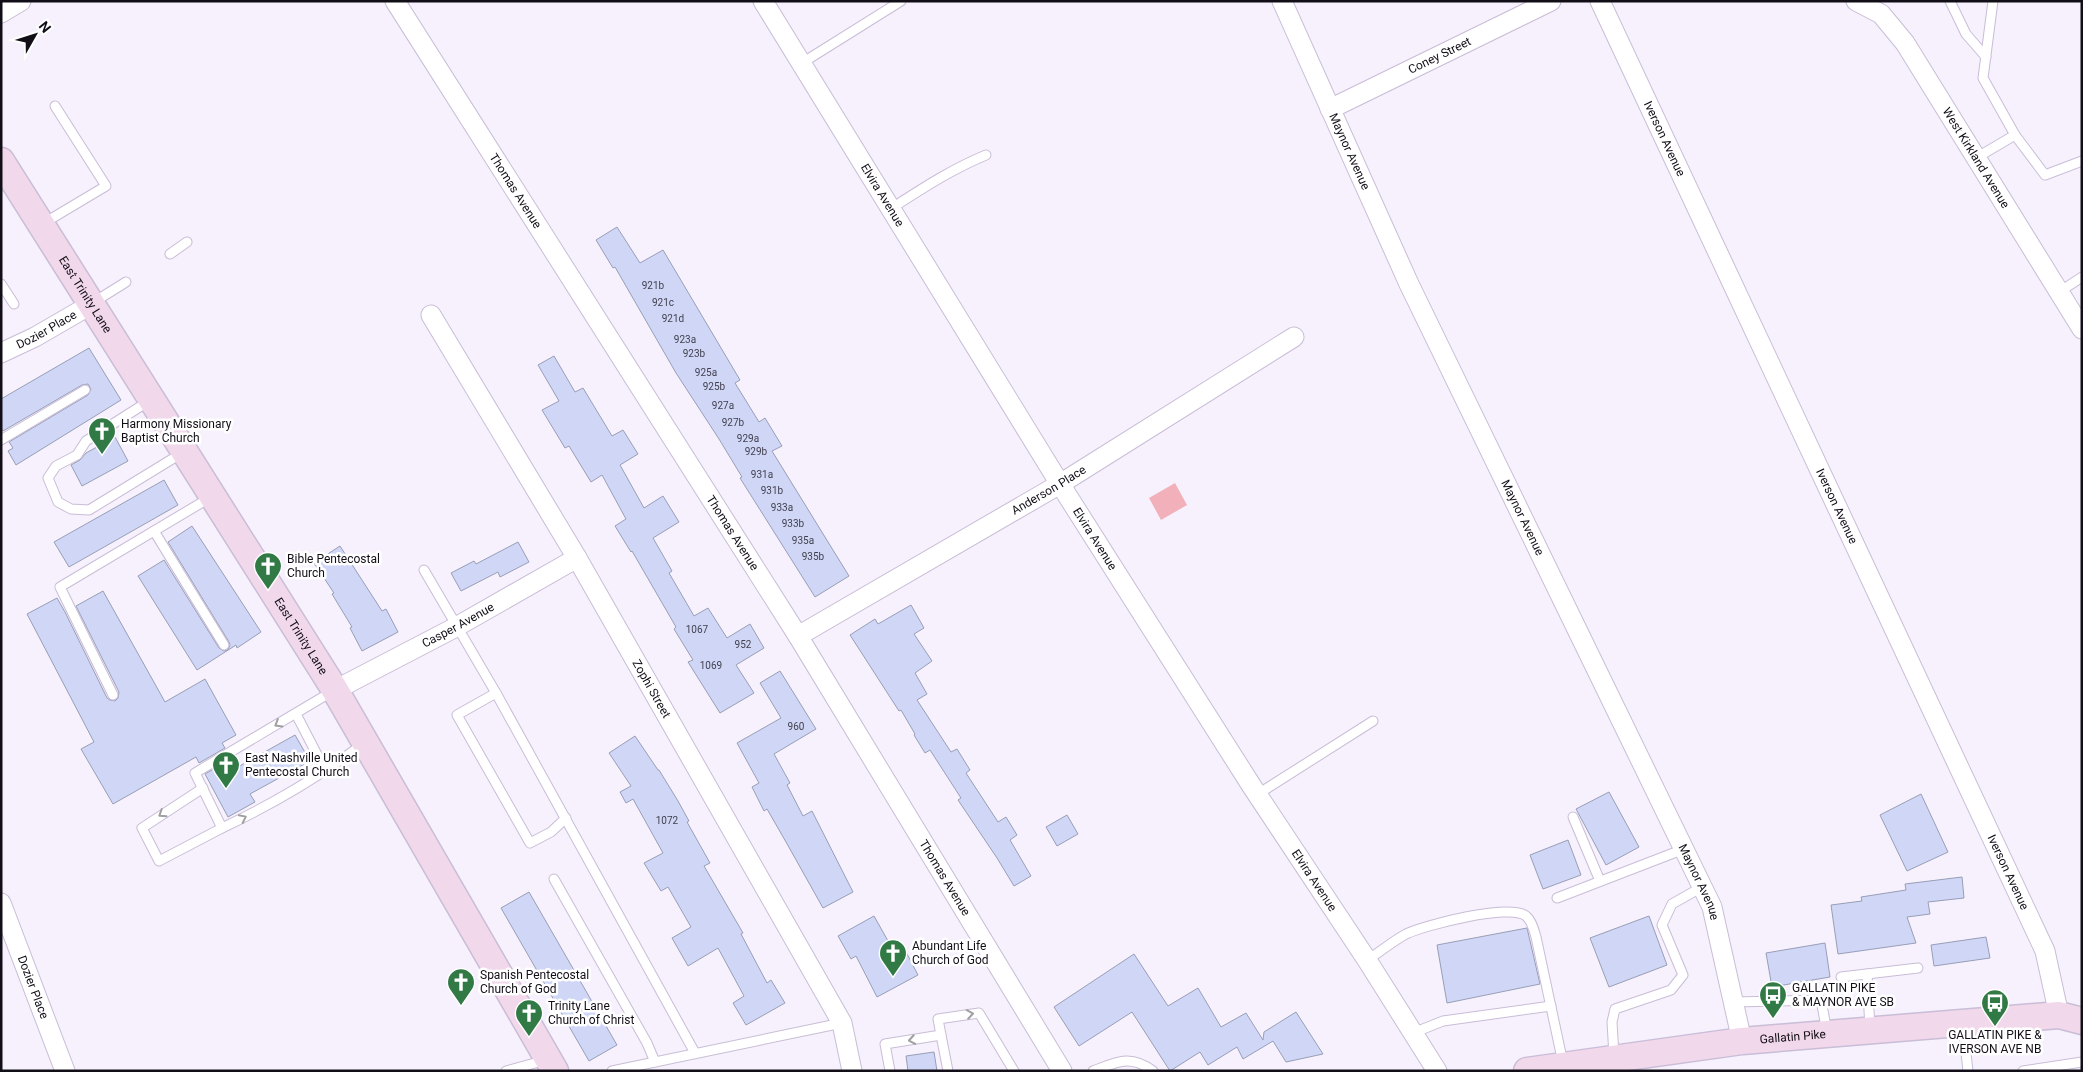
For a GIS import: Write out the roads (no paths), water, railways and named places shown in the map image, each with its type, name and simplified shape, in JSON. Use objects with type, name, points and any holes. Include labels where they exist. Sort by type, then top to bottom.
[{"type":"main road","name":"East Trinity Lane","points":[[1,161],[335,690],[551,1065]]},
{"type":"main road","name":"Gallatin Pike","points":[[1528,1071],[1564,1066],[1615,1065],[1742,1042],[1963,1023],[2070,1018],[2082,1001]]},
{"type":"street","points":[[1,13],[21,1]]},
{"type":"street","name":"Thomas Avenue","points":[[395,1],[798,636],[1062,1071]]},
{"type":"street","name":"Elvira Avenue","points":[[763,1],[1060,484],[1437,1071]]},
{"type":"street","name":"Maynor Avenue","points":[[1282,1],[1413,293],[1712,907],[1742,1042]]},
{"type":"street","name":"Coney Street","points":[[1330,109],[1551,1]]},
{"type":"street","name":"Iverson Avenue","points":[[1600,1],[2045,951],[2070,1018]]},
{"type":"street","name":"West Kirkland Avenue","points":[[1856,1],[1881,14],[1905,43],[2082,329]]},
{"type":"street","name":"Dozier Place","points":[[1,353],[35,337],[92,304]]},
{"type":"street","name":"Zophi Street","points":[[431,315],[577,558],[842,1022],[852,1071]]},
{"type":"street","name":"Anderson Place","points":[[798,636],[1060,484],[1294,338]]},
{"type":"street","name":"Casper Avenue","points":[[335,690],[456,627],[577,558]]},
{"type":"street","name":"Dozier Place","points":[[1,903],[65,1071]]},
{"type":"lane","points":[[802,63],[901,1]]},
{"type":"lane","points":[[1950,1],[1966,34],[1986,57]]},
{"type":"lane","points":[[1993,1],[1983,78],[2015,135],[2045,175],[2082,161]]},
{"type":"lane","points":[[42,225],[106,186],[55,106]]},
{"type":"lane","points":[[1976,158],[2015,135]]},
{"type":"lane","points":[[892,208],[936,179],[986,155]]},
{"type":"lane","points":[[170,254],[187,242]]},
{"type":"lane","points":[[2059,292],[2082,277]]},
{"type":"lane","points":[[92,304],[126,282]]},
{"type":"lane","points":[[1,284],[14,304]]},
{"type":"lane","points":[[1,440],[85,390]]},
{"type":"lane","points":[[152,399],[86,441],[76,455],[56,466],[48,478],[58,502],[71,509],[89,510],[185,452]]},
{"type":"lane","points":[[113,695],[60,587],[213,496]]},
{"type":"lane","points":[[154,531],[224,645]]},
{"type":"lane","points":[[424,570],[496,693],[696,1053]]},
{"type":"lane","points":[[222,828],[196,773],[335,690]]},
{"type":"lane","points":[[496,693],[457,715],[530,843],[551,832],[566,818]]},
{"type":"lane","points":[[296,714],[325,770]]},
{"type":"lane","points":[[1258,794],[1373,721]]},
{"type":"lane","points":[[203,788],[142,828],[159,861],[248,816],[325,770],[366,742]]},
{"type":"lane","points":[[1573,817],[1600,881]]},
{"type":"lane","points":[[1557,898],[1684,849]]},
{"type":"lane","points":[[554,879],[647,1043],[655,1062]]},
{"type":"lane","points":[[1615,1065],[1612,1022],[1615,1009],[1671,990],[1683,975],[1662,926],[1672,904],[1702,887]]},
{"type":"lane","points":[[1367,960],[1404,935],[1422,928],[1500,911],[1521,913],[1528,917],[1531,923],[1564,1066]]},
{"type":"lane","points":[[1841,978],[1918,968]]},
{"type":"lane","points":[[1867,974],[1870,1031]]},
{"type":"lane","points":[[1733,1002],[1821,1000],[1828,1034]]},
{"type":"lane","points":[[1413,1033],[1443,1022],[1551,1006]]},
{"type":"lane","points":[[948,1071],[938,1019],[979,1012],[1014,1071]]},
{"type":"lane","points":[[618,1070],[842,1022]]},
{"type":"lane","points":[[1963,1023],[1968,1071]]},
{"type":"lane","points":[[890,1071],[886,1044],[941,1034]]},
{"type":"lane","points":[[1093,1071],[1124,1060],[1143,1064],[1153,1071]]},
{"type":"lane","points":[[2024,1071],[2082,1062]]},
{"type":"lane","points":[[506,1071],[551,1065]]},
{"type":"place","name":"Harmony Missionary Baptist Church","points":[[102,455]]},
{"type":"place","name":"Bible Pentecostal Church","points":[[268,590]]},
{"type":"place","name":"East Nashville United Pentecostal Church","points":[[226,789]]},
{"type":"place","name":"Abundant Life Church of God","points":[[893,977]]},
{"type":"place","name":"Spanish Pentecostal Church of God","points":[[461,1006]]},
{"type":"place","name":"GALLATIN PIKE & MAYNOR AVE SB","points":[[1773,1019]]},
{"type":"place","name":"GALLATIN PIKE & IVERSON AVE NB","points":[[1995,1027]]},
{"type":"place","name":"Trinity Lane Church of Christ","points":[[529,1037]]}]
